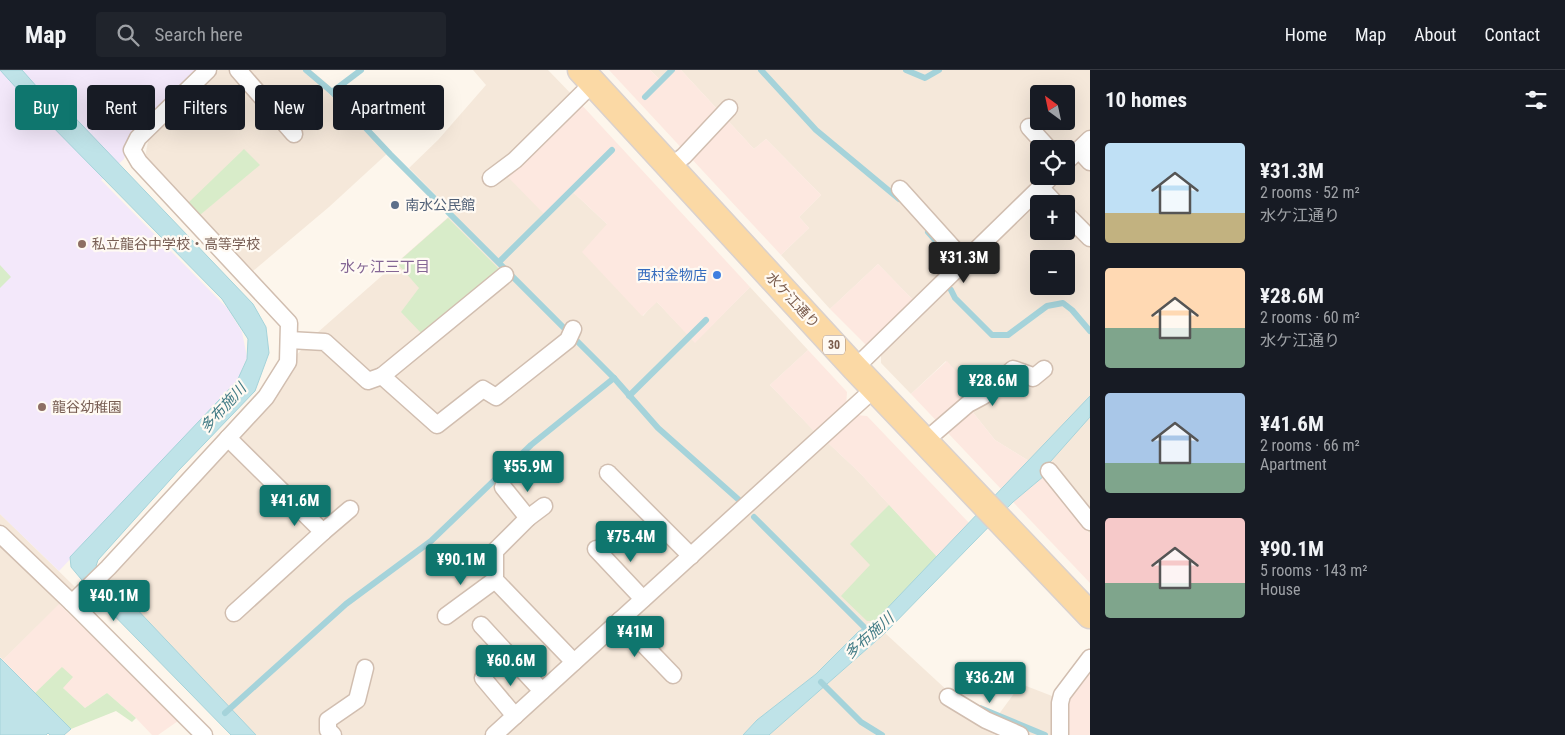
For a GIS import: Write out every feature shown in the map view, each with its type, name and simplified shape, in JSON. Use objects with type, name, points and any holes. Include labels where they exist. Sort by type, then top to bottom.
[{"type":"main road","name":"水ケ江通り","points":[[587,76],[855,368],[1090,615]]},
{"type":"street","points":[[72,603],[266,397],[288,362],[289,323],[139,162],[132,150],[138,138],[208,70]]},
{"type":"street","points":[[238,70],[294,134]]},
{"type":"street","points":[[490,178],[515,160],[587,76]]},
{"type":"street","points":[[670,167],[684,156],[729,108]]},
{"type":"street","points":[[1029,127],[1041,140]]},
{"type":"street","points":[[1075,157],[1086,150]]},
{"type":"street","points":[[855,368],[1043,185]]},
{"type":"street","points":[[900,189],[965,261]]},
{"type":"street","points":[[1075,223],[1090,238]]},
{"type":"street","points":[[289,340],[325,342],[368,381],[382,376],[505,275]]},
{"type":"street","points":[[382,376],[437,425],[483,389],[496,397],[570,334]]},
{"type":"street","points":[[925,441],[968,404],[983,396],[1013,368],[1030,374],[1033,378],[1044,370]]},
{"type":"street","points":[[494,735],[875,388]]},
{"type":"street","points":[[228,438],[323,532]]},
{"type":"street","points":[[1049,471],[1090,522]]},
{"type":"street","points":[[608,473],[691,556]]},
{"type":"street","points":[[503,487],[528,518]]},
{"type":"street","points":[[544,506],[528,518],[495,551],[495,580],[574,662]]},
{"type":"street","points":[[234,613],[350,509]]},
{"type":"street","points":[[0,534],[204,735]]},
{"type":"street","points":[[596,549],[643,599]]},
{"type":"street","points":[[446,616],[495,580]]},
{"type":"street","points":[[620,620],[673,675]]},
{"type":"street","points":[[481,624],[542,691]]},
{"type":"street","points":[[1060,735],[1060,703],[1062,695],[1090,658]]},
{"type":"street","points":[[333,735],[328,730],[328,720],[357,700],[365,668]]},
{"type":"street","points":[[482,678],[515,716]]},
{"type":"street","points":[[948,697],[986,720],[1020,735]]},
{"type":"shaded area","name":"私立龍谷中学校・高等学校","points":[[0,70],[195,70],[181,85],[165,85],[165,103],[155,114],[155,85],[87,85],[87,130],[141,130],[128,144],[124,159],[101,180],[228,309],[242,332],[247,357],[238,379],[59,571],[0,514]]},
{"type":"shaded area","points":[[219,70],[311,70],[333,89],[333,130],[371,130],[390,151],[329,207],[253,271],[145,158],[148,141],[165,124],[165,130],[245,130],[245,85],[204,85]]},
{"type":"shaded area","points":[[473,70],[548,70],[579,102],[574,193],[607,224],[643,316],[656,301],[695,342],[750,287],[808,350],[770,385],[816,433],[487,735],[251,735],[93,573],[317,333],[453,213],[409,168],[438,140],[486,85]]},
{"type":"shaded area","points":[[609,70],[650,70],[661,81],[674,70],[681,70],[754,149],[766,139],[821,195],[799,217],[809,228],[781,255]]},
{"type":"shaded area","points":[[650,70],[674,70],[661,81]]},
{"type":"shaded area","points":[[681,70],[1090,70],[1090,534],[1044,476],[1029,461],[995,440],[971,410],[946,361],[911,394],[881,363],[881,351],[916,303],[878,264],[830,309],[781,255],[809,228],[799,217],[821,195],[766,139],[754,149]]},
{"type":"shaded area","points":[[579,102],[750,287],[695,343],[657,302],[642,316],[582,252],[607,224],[574,193],[547,217],[504,173]]},
{"type":"shaded area","points":[[878,264],[916,303],[875,344],[866,345],[830,309]]},
{"type":"shaded area","points":[[808,350],[847,392],[846,406],[816,433],[770,385]]},
{"type":"shaded area","points":[[947,361],[974,392],[971,410],[995,440],[1029,461],[1001,489],[911,394]]},
{"type":"shaded area","points":[[856,415],[867,416],[969,523],[937,557],[859,472],[826,441]]},
{"type":"shaded area","points":[[826,441],[859,472],[937,557],[875,621],[858,632],[816,674],[757,720],[743,735],[507,735],[747,517]]},
{"type":"shaded area","points":[[1044,476],[1090,534],[1090,583],[1013,502]]},
{"type":"shaded area","points":[[0,514],[76,588],[3,660],[0,657]]},
{"type":"shaded area","points":[[59,604],[178,721],[158,735],[152,735],[136,718],[107,693],[85,708],[63,688],[63,667],[35,693],[3,660]]},
{"type":"shaded area","points":[[885,633],[950,693],[999,714],[1021,684],[1065,701],[1066,735],[769,735]]},
{"type":"shaded area","points":[[1090,666],[1090,735],[1066,735],[1065,701]]},
{"type":"green space","points":[[244,149],[260,165],[200,215],[188,203]]},
{"type":"green space","points":[[448,218],[502,272],[423,335],[401,312],[419,288],[397,263]]},
{"type":"green space","points":[[0,265],[11,277],[0,288]]},
{"type":"green space","points":[[889,505],[937,557],[875,621],[867,621],[841,596],[870,565],[850,544]]},
{"type":"green space","points":[[62,667],[73,677],[63,688],[85,708],[107,693],[136,718],[132,722],[116,711],[71,729],[35,693]]},
{"type":"water","points":[[0,70],[22,70],[35,85],[15,86]]},
{"type":"water","name":"多布施川","points":[[77,120],[253,304],[266,327],[269,353],[255,391],[179,470],[98,560],[96,566],[256,735],[231,735],[96,597],[71,567],[70,557],[237,381],[247,359],[248,339],[222,299],[56,130],[77,130]]},
{"type":"water","name":"多布施川","points":[[1090,396],[1090,417],[1043,470],[1044,476],[1013,502],[885,633],[769,735],[743,735],[757,720],[816,674],[858,632],[875,621]]},
{"type":"water","points":[[0,658],[71,729],[64,735],[50,735],[48,733],[46,735],[0,735]]},
{"type":"waterway","points":[[306,70],[332,92],[390,154],[614,378],[658,428],[739,500]]},
{"type":"waterway","points":[[332,92],[361,70]]},
{"type":"waterway","points":[[645,97],[672,70]]},
{"type":"waterway","points":[[761,70],[816,130],[899,199]]},
{"type":"waterway","points":[[906,70],[925,78],[939,70]]},
{"type":"waterway","points":[[499,262],[612,150]]},
{"type":"waterway","points":[[928,232],[950,257]]},
{"type":"waterway","points":[[951,290],[955,298],[992,335],[1008,335],[1047,306],[1063,303],[1072,310],[1090,331]]},
{"type":"waterway","points":[[629,396],[706,320]]},
{"type":"waterway","points":[[225,713],[346,604],[431,541],[531,445],[614,378]]},
{"type":"waterway","name":"多布施川","points":[[754,517],[870,633]]},
{"type":"waterway","points":[[821,682],[861,722],[882,735]]},
{"type":"waterway","points":[[980,708],[1045,735]]},
{"type":"place","name":"南水公民館","points":[[395,205]]},
{"type":"place","name":"私立龍谷中学校・高等学校","points":[[82,244]]},
{"type":"place","name":"西村金物店","points":[[717,275]]},
{"type":"place","name":"龍谷幼稚園","points":[[42,407]]},
{"type":"district","name":"水ヶ江三丁目","points":[[385,267]]}]
